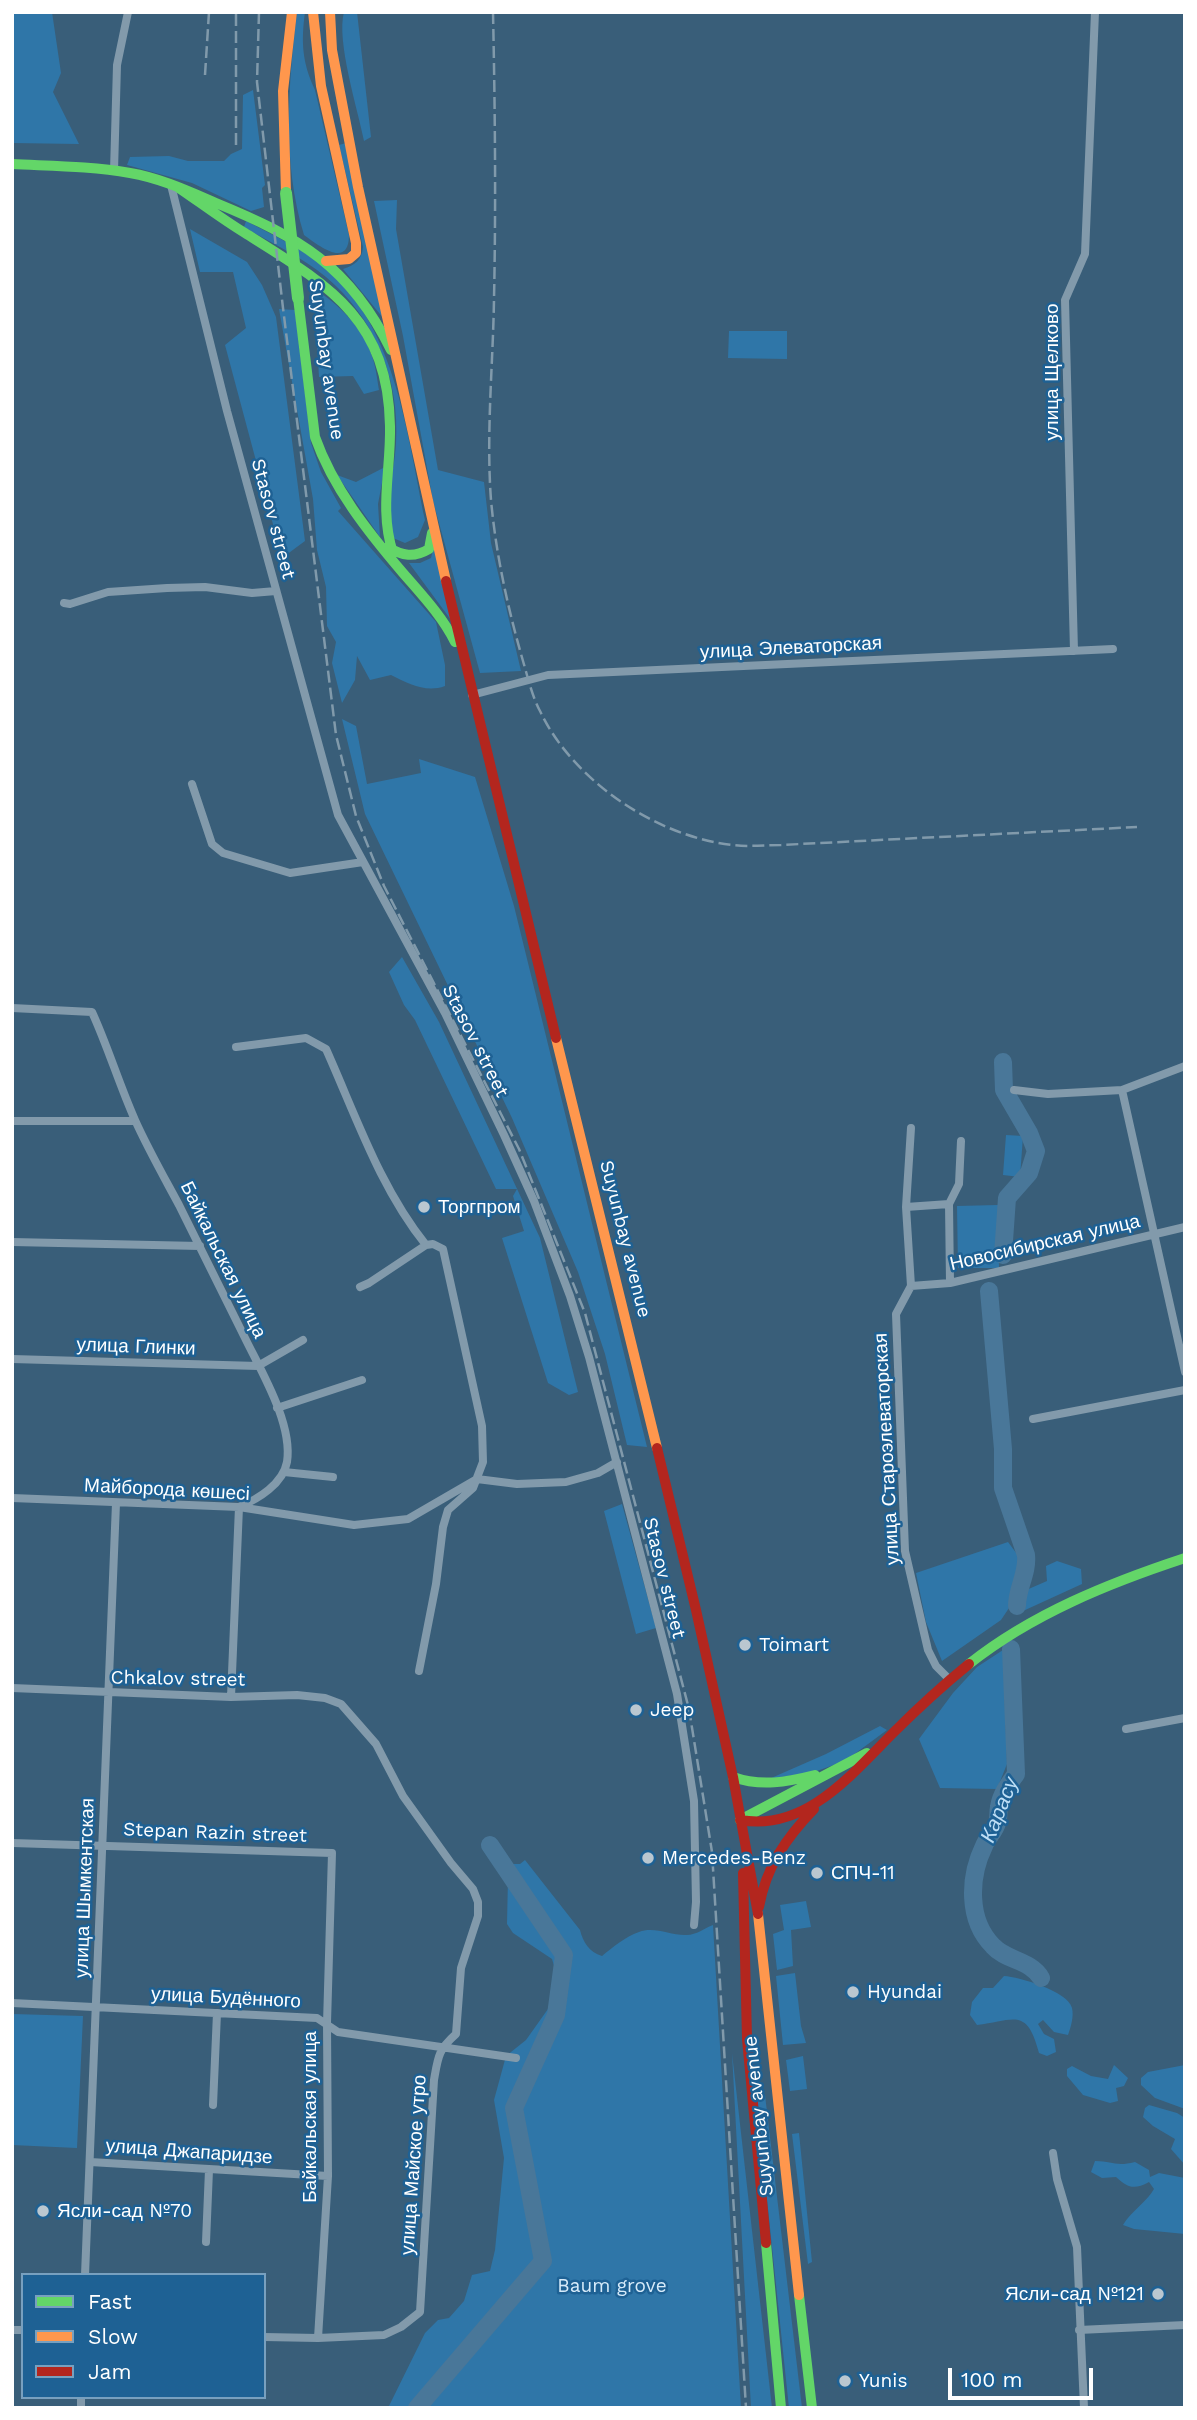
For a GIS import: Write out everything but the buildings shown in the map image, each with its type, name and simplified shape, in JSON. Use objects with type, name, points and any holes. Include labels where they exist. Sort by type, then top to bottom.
[{"type":"main road","name":"Suyunbay avenue","points":[[292,12],[283,91],[286,193],[319,453],[342,493],[442,618],[466,668]]},
{"type":"main road","name":"Suyunbay avenue","points":[[313,12],[316,51],[331,134],[356,243],[356,253],[349,259],[326,261]]},
{"type":"main road","name":"Suyunbay avenue","points":[[330,12],[332,50],[358,187],[472,695],[696,1610],[733,1777],[758,1917],[812,2408]]},
{"type":"main road","points":[[331,134],[343,136],[349,130]]},
{"type":"main road","points":[[12,164],[114,171],[175,186],[248,216],[306,247],[326,261],[356,291],[388,344],[401,379]]},
{"type":"main road","points":[[175,186],[304,268],[342,300],[364,327],[383,370],[389,398],[390,429],[384,519],[386,535],[401,570]]},
{"type":"main road","points":[[375,536],[391,550],[409,557],[425,553],[432,541],[432,519]]},
{"type":"main road","points":[[758,1917],[764,1879],[774,1858],[803,1819],[950,1679],[993,1646],[1019,1631],[1125,1579],[1185,1558]]},
{"type":"main road","points":[[740,1820],[846,1766],[884,1743]]},
{"type":"main road","points":[[733,1777],[757,1784],[799,1779],[846,1766]]},
{"type":"main road","points":[[740,1820],[754,1824],[771,1823],[797,1813],[830,1794]]},
{"type":"main road","name":"Suyunbay avenue","points":[[740,1820],[745,1918],[746,2028],[782,2408]]},
{"type":"street","points":[[114,171],[117,65],[128,12]]},
{"type":"street","name":"улица Щелково","points":[[1074,651],[1065,300],[1085,254],[1095,12]]},
{"type":"street","name":"Stasov street","points":[[175,186],[227,411],[338,815],[445,1013],[534,1201],[570,1296],[589,1357],[671,1670],[685,1736],[696,1829],[694,1926]]},
{"type":"street","points":[[64,603],[70,604],[108,592],[167,588],[205,587],[252,593],[276,591]]},
{"type":"street","name":"улица Элеваторская","points":[[472,695],[548,675],[1114,649]]},
{"type":"street","points":[[192,785],[212,844],[223,853],[290,873],[363,862]]},
{"type":"street","name":"Байкальская улица","points":[[12,1008],[92,1012],[135,1121],[200,1246],[277,1408],[287,1442],[284,1472]]},
{"type":"street","points":[[236,1047],[306,1038],[326,1049],[389,1191],[426,1245]]},
{"type":"street","points":[[1014,1090],[1048,1094],[1122,1090],[1185,1066]]},
{"type":"street","points":[[1122,1090],[1185,1372]]},
{"type":"street","points":[[12,1121],[135,1121]]},
{"type":"street","name":"улица Староэлеваторская","points":[[911,1128],[905,1207],[911,1286],[896,1314],[905,1551],[928,1650],[936,1666],[950,1679]]},
{"type":"street","points":[[950,1283],[949,1204],[959,1184],[961,1141]]},
{"type":"street","points":[[905,1207],[949,1204]]},
{"type":"street","name":"Новосибирская улица","points":[[911,1286],[950,1283],[1185,1227]]},
{"type":"street","points":[[12,1242],[200,1246]]},
{"type":"street","points":[[360,1287],[426,1245],[433,1244],[443,1249],[482,1426],[483,1462],[477,1479],[473,1488],[448,1510],[443,1527],[436,1584],[419,1671]]},
{"type":"street","points":[[258,1366],[303,1340]]},
{"type":"street","name":"улица Глинки","points":[[12,1359],[258,1366]]},
{"type":"street","points":[[277,1408],[362,1380]]},
{"type":"street","points":[[1033,1419],[1185,1390]]},
{"type":"street","points":[[477,1479],[517,1484],[566,1482],[598,1472],[617,1462]]},
{"type":"street","points":[[231,1697],[239,1507],[258,1499],[284,1472],[333,1477]]},
{"type":"street","name":"Майборода көшесі","points":[[12,1498],[239,1507],[355,1525],[408,1519],[477,1479]]},
{"type":"street","name":"улица Шымкентская","points":[[85,2273],[116,1503]]},
{"type":"street","name":"Chkalov street","points":[[12,1688],[231,1697],[297,1695],[325,1698],[341,1704]]},
{"type":"street","name":"улица Майское утро","points":[[266,2337],[352,2337],[393,2332],[420,2312],[438,2057],[442,2047],[456,2034],[461,1968],[478,1916],[478,1902],[473,1889],[403,1796],[376,1744],[341,1704]]},
{"type":"street","points":[[1126,1729],[1185,1718]]},
{"type":"street","name":"Stepan Razin street","points":[[12,1843],[332,1853]]},
{"type":"street","name":"Байкальская улица","points":[[318,2338],[328,2176],[327,2023],[332,1853]]},
{"type":"street","name":"улица Будённого","points":[[12,2003],[317,2018],[338,2032],[516,2058]]},
{"type":"street","points":[[213,2105],[217,2013]]},
{"type":"street","points":[[1053,2153],[1057,2179],[1077,2246],[1084,2408]]},
{"type":"street","name":"улица Джапаридзе","points":[[90,2162],[328,2176]]},
{"type":"street","points":[[205,2242],[209,2170]]},
{"type":"street","points":[[1079,2330],[1185,2325]]},
{"type":"green space","points":[[12,12],[52,12],[61,73],[53,92],[79,144],[12,143]]},
{"type":"green space","points":[[297,12],[305,12],[305,61],[315,90],[349,235],[348,245],[344,251],[338,253],[324,249],[304,235],[292,180],[289,96]]},
{"type":"green space","points":[[344,12],[357,12],[371,137],[364,141],[345,57],[342,25]]},
{"type":"green space","points":[[253,90],[265,185],[262,188],[264,207],[251,211],[192,183],[127,165],[130,157],[169,156],[188,161],[224,161],[242,149],[243,95]]},
{"type":"green space","points":[[346,143],[384,319],[343,269],[357,261],[363,247],[339,145]]},
{"type":"green space","points":[[397,200],[396,229],[438,470],[484,482],[491,543],[521,671],[480,673],[433,501],[403,336],[374,201]]},
{"type":"green space","points":[[246,221],[319,262],[351,295],[370,323],[396,386],[405,420],[425,520],[418,537],[405,543],[393,538],[390,525],[389,502],[396,443],[394,396],[389,374],[371,331],[343,293],[326,277],[244,227]]},
{"type":"green space","points":[[190,229],[247,262],[262,285],[276,317],[305,541],[282,558],[225,345],[246,328],[233,272],[200,272]]},
{"type":"green space","points":[[314,289],[341,309],[363,336],[373,360],[379,390],[364,394],[353,376],[319,377]]},
{"type":"green space","points":[[279,309],[295,310],[311,443],[321,472],[341,508],[338,511],[436,622],[445,665],[445,686],[424,688],[391,675],[370,680],[357,656],[355,680],[342,703],[332,663],[336,642],[327,626],[326,587],[317,550],[313,499]]},
{"type":"green space","points":[[729,331],[787,331],[787,359],[728,358]]},
{"type":"green space","points":[[385,467],[378,504],[380,537],[337,475],[356,482]]},
{"type":"green space","points":[[434,546],[451,620],[409,563],[420,563],[431,558]]},
{"type":"green space","points":[[342,719],[356,726],[367,784],[421,773],[419,759],[475,777],[514,906],[647,1447],[627,1445],[605,1354],[578,1272],[512,1118],[365,814]]},
{"type":"green space","points":[[402,957],[439,1022],[540,1238],[578,1392],[569,1395],[548,1383],[502,1238],[524,1231],[513,1196],[517,1189],[496,1189],[415,1020],[404,1005],[389,972]]},
{"type":"green space","points":[[1006,1135],[1023,1136],[1020,1177],[1003,1175]]},
{"type":"green space","points":[[998,1205],[999,1268],[958,1268],[957,1206]]},
{"type":"green space","points":[[622,1504],[656,1628],[636,1634],[604,1511]]},
{"type":"green space","points":[[1008,1542],[1023,1562],[1011,1605],[1001,1620],[942,1661],[926,1622],[916,1573]]},
{"type":"green space","points":[[1057,1561],[1081,1569],[1082,1584],[1023,1611],[1024,1591],[1047,1581],[1046,1566]]},
{"type":"green space","points":[[1003,1650],[1007,1764],[997,1789],[940,1788],[919,1739],[953,1693],[977,1667]]},
{"type":"green space","points":[[880,1726],[887,1730],[845,1761],[814,1772],[769,1779],[826,1754]]},
{"type":"green space","name":"Baum grove","points":[[525,1860],[580,1930],[587,1946],[602,1956],[624,1939],[645,1930],[690,1935],[713,1925],[741,2408],[388,2408],[425,2333],[438,2320],[449,2318],[464,2301],[472,2275],[490,2271],[495,2250],[504,2158],[494,2100],[506,2056],[526,2040],[557,1993],[557,1975],[552,1959],[513,1933],[507,1924],[506,1864],[520,1864]]},
{"type":"green space","points":[[806,1901],[811,1927],[791,1930],[793,1966],[777,1970],[773,1934],[784,1930],[780,1905]]},
{"type":"green space","points":[[795,1973],[801,2026],[806,2043],[783,2045],[776,1976]]},
{"type":"green space","points":[[1004,1976],[1042,1986],[1069,2002],[1073,2014],[1068,2035],[1054,2032],[1043,2020],[1038,2024],[1044,2034],[1054,2039],[1056,2052],[1047,2056],[1039,2053],[1030,2029],[1018,2020],[977,2025],[970,2015],[972,2002],[983,1988],[993,1988]]},
{"type":"green space","points":[[12,2014],[83,2016],[77,2148],[12,2145]]},
{"type":"green space","points":[[732,2053],[772,2408],[751,2408]]},
{"type":"green space","points":[[803,2056],[807,2089],[790,2091],[786,2060]]},
{"type":"green space","points":[[1114,2065],[1128,2078],[1124,2086],[1116,2088],[1118,2101],[1110,2103],[1083,2095],[1067,2076],[1067,2069],[1072,2066],[1091,2076],[1108,2079]]},
{"type":"green space","points":[[1185,2065],[1185,2109],[1155,2098],[1141,2085],[1141,2078],[1148,2072]]},
{"type":"green space","points":[[756,2095],[765,2095],[802,2408],[789,2408]]},
{"type":"green space","points":[[1149,2105],[1185,2118],[1185,2165],[1171,2149],[1175,2139],[1143,2117],[1145,2108]]},
{"type":"green space","points":[[799,2133],[812,2262],[808,2264],[792,2134]]},
{"type":"green space","points":[[1095,2161],[1118,2164],[1135,2162],[1149,2170],[1150,2177],[1159,2173],[1185,2178],[1185,2234],[1134,2229],[1123,2225],[1154,2189],[1149,2182],[1131,2187],[1116,2177],[1102,2178],[1091,2172]]},
{"type":"waterway","points":[[1003,1062],[1004,1090],[1029,1133],[1036,1151],[1029,1173],[1007,1198],[1003,1255]]},
{"type":"waterway","name":"Карасу","points":[[989,1291],[1003,1449],[1003,1488],[1026,1555],[1017,1606]]},
{"type":"waterway","name":"Карасу","points":[[1011,1649],[1016,1774],[1002,1798],[996,1826],[979,1858],[973,1898],[979,1924],[993,1946],[1025,1964],[1041,1978]]},
{"type":"waterway","points":[[417,2408],[543,2261],[514,2108],[556,2015],[564,1955],[490,1845]]},
{"type":"railway","points":[[205,75],[209,12]]},
{"type":"railway","points":[[236,12],[236,145]]},
{"type":"railway","points":[[259,12],[257,82],[283,308],[336,735],[356,816],[384,886],[519,1149],[585,1313],[689,1709],[712,1852],[746,2408]]},
{"type":"railway","points":[[493,12],[495,227],[489,450],[493,521],[508,602],[532,693],[555,737],[573,760],[620,801],[647,818],[675,831],[733,845],[781,845],[1137,827]]},
{"type":"traffic: fast","points":[[12,164],[86,168],[141,175],[184,190],[273,228],[297,242],[339,276],[358,296],[391,350]]},
{"type":"traffic: fast","points":[[179,188],[327,288],[348,308],[365,331],[378,358],[387,389],[390,442],[386,506],[393,553]]},
{"type":"traffic: fast","points":[[286,193],[298,298]]},
{"type":"traffic: fast","points":[[298,298],[315,437],[331,474],[377,542],[438,615],[455,642]]},
{"type":"traffic: fast","points":[[388,547],[403,554],[418,554],[429,549],[432,533]]},
{"type":"traffic: fast","points":[[969,1664],[993,1646],[1045,1615],[1100,1589],[1185,1558]]},
{"type":"traffic: fast","points":[[740,1820],[867,1753]]},
{"type":"traffic: fast","points":[[733,1777],[754,1782],[774,1782],[815,1775]]},
{"type":"traffic: fast","points":[[766,2243],[781,2408]]},
{"type":"traffic: fast","points":[[799,2295],[812,2408]]},
{"type":"traffic: slow","points":[[286,193],[283,91],[292,12]]},
{"type":"traffic: slow","points":[[313,12],[321,86],[356,243],[356,253],[349,259],[326,261]]},
{"type":"traffic: slow","points":[[330,12],[332,50],[358,187],[446,581]]},
{"type":"traffic: slow","points":[[556,1038],[657,1448]]},
{"type":"traffic: slow","points":[[758,1914],[799,2295]]},
{"type":"traffic: jam","points":[[446,581],[556,1038]]},
{"type":"traffic: jam","points":[[657,1448],[733,1777],[758,1914]]},
{"type":"traffic: jam","points":[[740,1820],[764,1821],[785,1817],[806,1809],[825,1797],[861,1766],[920,1706],[969,1664]]},
{"type":"traffic: jam","points":[[759,1907],[772,1866],[795,1831],[814,1809]]},
{"type":"traffic: jam","points":[[743,1873],[747,2039],[766,2243]]},
{"type":"place","name":"Торгпром","points":[[424,1207]]},
{"type":"place","name":"Toimart","points":[[745,1645]]},
{"type":"place","name":"Jeep","points":[[636,1710]]},
{"type":"place","name":"Mercedes-Benz","points":[[648,1858]]},
{"type":"place","name":"СПЧ-11","points":[[817,1873]]},
{"type":"place","name":"Hyundai","points":[[853,1992]]},
{"type":"place","name":"Ясли-сад №70","points":[[43,2211]]},
{"type":"place","name":"Ясли-сад №121","points":[[1158,2294]]},
{"type":"place","name":"Yunis","points":[[845,2381]]}]
